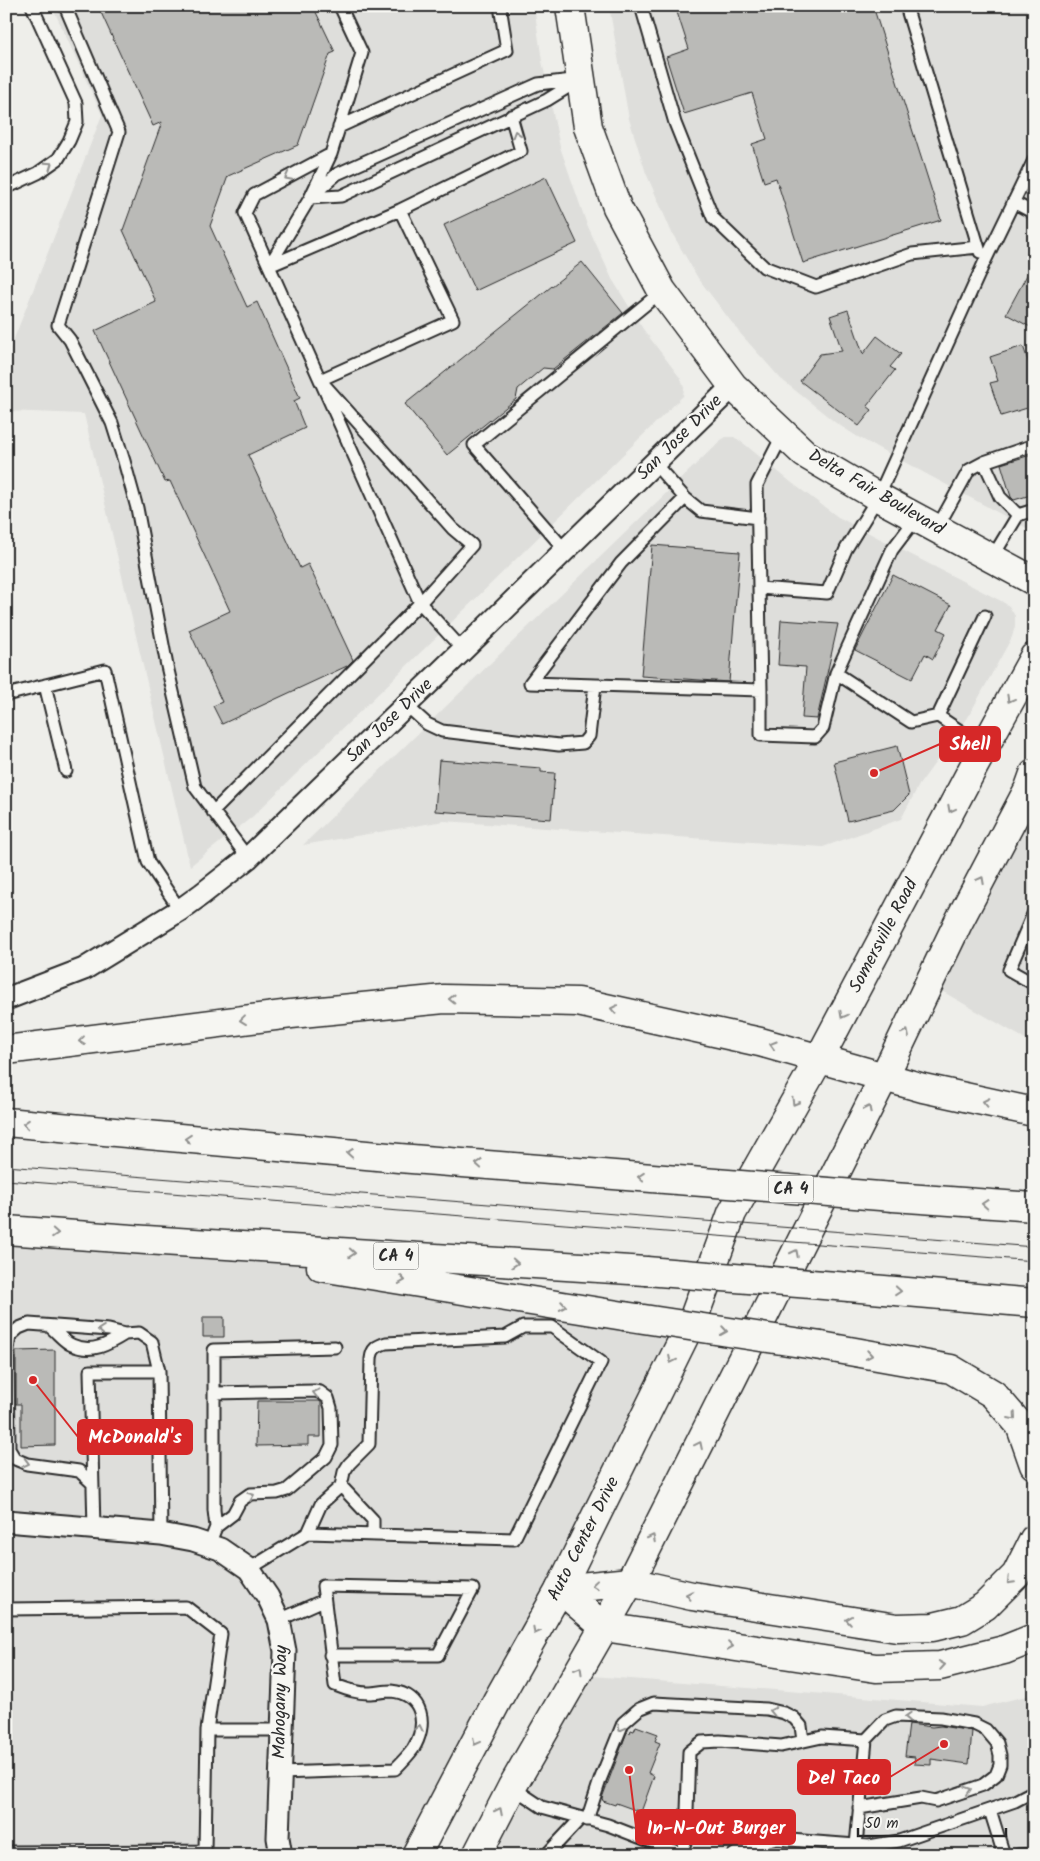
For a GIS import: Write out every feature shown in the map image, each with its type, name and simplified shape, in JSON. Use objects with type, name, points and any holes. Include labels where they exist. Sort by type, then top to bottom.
[{"type":"main road","name":"Delta Fair Boulevard","points":[[570,6],[588,127],[617,207],[662,291],[733,386],[805,454],[878,497],[1034,581]]},
{"type":"main road","name":"Somersville Road","points":[[732,1213],[819,1059],[984,747],[1034,657]]},
{"type":"main road","points":[[477,1855],[512,1788],[630,1582],[884,1076],[958,924],[1032,784]]},
{"type":"main road","points":[[6,1050],[281,1016],[444,999],[578,1002],[760,1042],[923,1088],[1034,1112]]},
{"type":"main road","name":"CA 4","points":[[6,1122],[399,1158],[1034,1208]]},
{"type":"main road","name":"Auto Center Drive","points":[[416,1855],[498,1699],[560,1589],[694,1317],[732,1213]]},
{"type":"main road","name":"CA 4","points":[[6,1230],[646,1271],[1034,1303]]},
{"type":"main road","points":[[146,1240],[821,1346],[951,1369],[994,1394],[1020,1425],[1034,1466]]},
{"type":"main road","points":[[560,1589],[630,1582],[692,1596],[897,1628],[933,1627],[962,1620],[985,1606],[1016,1575],[1034,1539]]},
{"type":"main road","points":[[560,1589],[604,1627],[876,1668],[940,1666],[1004,1650],[1034,1638]]},
{"type":"street","name":"San Jose Drive","points":[[6,1000],[84,969],[180,910],[248,858],[733,386]]},
{"type":"street","name":"Mahogany Way","points":[[6,1521],[161,1534],[193,1540],[212,1536],[220,1549],[249,1569],[268,1597],[279,1620],[284,1651],[278,1838],[282,1855]]},
{"type":"lane","points":[[6,188],[38,173],[58,158],[69,141],[77,122],[76,103],[32,6]]},
{"type":"lane","points":[[65,6],[118,132],[58,325],[70,340],[114,431],[137,508],[167,666],[195,787],[248,858]]},
{"type":"lane","points":[[269,266],[310,198],[331,154],[362,53],[340,6]]},
{"type":"lane","points":[[340,127],[507,50],[500,6]]},
{"type":"lane","points":[[641,6],[675,124],[713,218],[764,267],[816,287],[912,254],[978,247]]},
{"type":"lane","points":[[906,6],[984,263]]},
{"type":"lane","points":[[310,198],[340,196],[546,100],[581,79]]},
{"type":"lane","points":[[310,198],[337,174],[538,84],[581,79]]},
{"type":"lane","points":[[269,266],[400,210],[521,151],[511,116]]},
{"type":"lane","points":[[331,154],[254,195],[245,213],[420,603],[463,650]]},
{"type":"lane","points":[[759,588],[827,593],[846,549],[878,497],[984,263],[1034,160]]},
{"type":"lane","points":[[1013,202],[1034,213]]},
{"type":"lane","points":[[320,380],[453,320],[400,210]]},
{"type":"lane","points":[[566,550],[474,445],[662,291]]},
{"type":"lane","points":[[213,812],[420,603],[472,545],[453,529],[320,380]]},
{"type":"lane","points":[[783,434],[756,485],[761,735],[815,736],[823,728],[836,673],[892,550],[927,522],[968,470],[984,462],[1034,445]]},
{"type":"lane","points":[[984,462],[1000,497],[1018,515]]},
{"type":"lane","points":[[654,463],[685,498],[702,512],[758,518]]},
{"type":"lane","points":[[685,498],[621,563],[530,683],[761,690]]},
{"type":"lane","points":[[992,558],[1018,515],[1034,510]]},
{"type":"lane","points":[[938,716],[985,616]]},
{"type":"lane","points":[[6,695],[105,670],[148,862],[180,910]]},
{"type":"lane","points":[[836,673],[911,722],[938,716],[984,747]]},
{"type":"lane","points":[[45,685],[66,771]]},
{"type":"lane","points":[[406,705],[427,724],[442,731],[560,745],[583,743],[589,736],[595,685]]},
{"type":"lane","points":[[1034,912],[1009,970],[1034,984]]},
{"type":"lane","points":[[92,1482],[79,1471],[27,1464],[15,1459],[9,1449],[8,1349],[10,1336],[19,1328],[29,1324],[109,1330],[125,1334],[139,1333],[152,1342],[159,1371],[161,1534]]},
{"type":"lane","points":[[50,1327],[71,1345],[87,1349],[104,1346],[125,1334]]},
{"type":"lane","points":[[249,1569],[308,1533],[514,1539],[601,1362],[552,1327],[523,1328],[504,1337],[386,1343],[377,1346],[372,1352],[371,1359],[369,1444],[349,1464],[344,1472],[341,1486],[321,1504],[308,1533]]},
{"type":"lane","points":[[212,1536],[214,1510],[214,1350],[335,1347]]},
{"type":"lane","points":[[94,1528],[90,1371],[159,1371]]},
{"type":"lane","points":[[212,1536],[233,1514],[240,1502],[250,1494],[277,1493],[287,1490],[326,1457],[332,1445],[331,1408],[328,1398],[320,1392],[215,1393]]},
{"type":"lane","points":[[341,1486],[373,1520],[373,1535]]},
{"type":"lane","points":[[280,1773],[395,1769],[413,1748],[422,1726],[420,1709],[412,1698],[392,1691],[368,1693],[351,1691],[335,1685],[330,1655],[323,1586],[473,1589],[438,1655],[330,1655]]},
{"type":"lane","points":[[279,1620],[324,1600]]},
{"type":"lane","points":[[6,1610],[186,1608],[221,1634],[207,1730],[205,1853],[6,1852]]},
{"type":"lane","points":[[548,1855],[584,1819],[623,1723],[629,1716],[646,1705],[671,1703],[775,1711],[794,1718],[801,1726],[803,1741]]},
{"type":"lane","points":[[856,1845],[859,1808],[866,1740],[885,1720],[896,1716],[941,1718],[974,1724],[986,1730],[997,1744],[1000,1765],[996,1775],[983,1785],[936,1801],[921,1798],[859,1808]]},
{"type":"lane","points":[[207,1730],[282,1730]]},
{"type":"lane","points":[[512,1788],[542,1807],[608,1825],[683,1854],[686,1840],[689,1752],[702,1742],[720,1741],[780,1746],[822,1737],[866,1740]]},
{"type":"lane","points":[[733,1855],[748,1845],[778,1839],[856,1845],[869,1850],[1015,1802],[1034,1791]]},
{"type":"lane","points":[[990,1810],[1004,1855]]},
{"type":"lane","points":[[1018,1855],[1034,1854]]},
{"type":"shaded area","points":[[52,6],[534,6],[542,61],[560,147],[586,222],[612,279],[643,329],[681,379],[684,388],[683,396],[252,817],[190,866],[84,414],[6,411],[6,359],[102,115]]},
{"type":"shaded area","points":[[609,6],[1034,6],[1034,532],[858,437],[836,423],[781,379],[739,332],[698,278],[672,233],[646,173],[629,119]]},
{"type":"shaded area","points":[[726,437],[734,437],[743,443],[838,517],[1001,601],[1009,606],[1015,616],[1012,637],[967,719],[919,785],[901,819],[823,847],[444,821],[303,845],[721,440]]},
{"type":"shaded area","points":[[1034,810],[1034,1044],[940,990]]},
{"type":"shaded area","points":[[6,1230],[146,1240],[685,1325],[416,1855],[6,1855]]},
{"type":"shaded area","points":[[592,1676],[982,1707],[1034,1694],[1034,1855],[489,1855]]},
{"type":"building","points":[[98,6],[313,6],[335,52],[330,54],[298,145],[228,176],[210,226],[247,307],[257,302],[300,398],[294,401],[305,428],[248,455],[300,568],[308,564],[353,660],[347,666],[222,724],[213,706],[222,702],[189,630],[230,611],[170,481],[165,482],[95,331],[156,302],[123,230],[162,122],[153,126]]},
{"type":"building","points":[[675,6],[873,6],[941,220],[803,263],[776,178],[764,182],[752,144],[767,139],[752,93],[684,114],[666,57],[689,49]]},
{"type":"building","points":[[546,177],[577,243],[475,291],[444,225]]},
{"type":"building","points":[[582,262],[623,313],[553,369],[543,368],[518,389],[516,399],[447,455],[405,404]]},
{"type":"building","points":[[1034,262],[1034,329],[1006,314]]},
{"type":"building","points":[[848,310],[863,354],[877,336],[901,354],[890,367],[895,370],[867,406],[872,410],[859,426],[800,381],[820,354],[842,351],[830,316]]},
{"type":"building","points":[[1023,346],[1034,378],[1034,406],[1001,416],[990,383],[998,381],[990,357]]},
{"type":"building","points":[[1034,454],[1034,494],[1014,500],[1011,497],[1001,464]]},
{"type":"building","points":[[652,545],[740,552],[729,682],[641,676]]},
{"type":"building","points":[[893,575],[951,605],[938,629],[946,633],[933,659],[925,654],[912,679],[855,650]]},
{"type":"building","points":[[781,620],[838,624],[817,719],[802,718],[806,667],[778,665]]},
{"type":"building","points":[[897,746],[909,795],[894,810],[848,821],[834,762]]},
{"type":"building","points":[[439,760],[541,768],[541,772],[555,773],[551,819],[435,811]]},
{"type":"building","points":[[203,1317],[224,1317],[224,1337],[203,1337]]},
{"type":"building","points":[[55,1350],[55,1445],[21,1446],[21,1404],[16,1404],[16,1351]]},
{"type":"building","points":[[257,1401],[321,1402],[321,1437],[308,1437],[308,1445],[256,1446]]},
{"type":"building","points":[[909,1724],[932,1727],[941,1726],[972,1731],[969,1764],[931,1759],[931,1765],[914,1764],[915,1757],[905,1756]]},
{"type":"building","points":[[636,1726],[658,1734],[655,1741],[660,1743],[648,1773],[654,1776],[641,1812],[616,1803],[615,1805],[603,1801],[602,1798],[627,1732],[634,1731]]},
{"type":"tram line","points":[[6,1166],[1034,1247]]},
{"type":"tram line","points":[[6,1180],[1034,1261]]},
{"type":"place","name":"Shell","points":[[874,773]]},
{"type":"place","name":"McDonald's","points":[[33,1380]]},
{"type":"place","name":"Del Taco","points":[[944,1744]]},
{"type":"place","name":"In-N-Out Burger","points":[[629,1770]]}]
